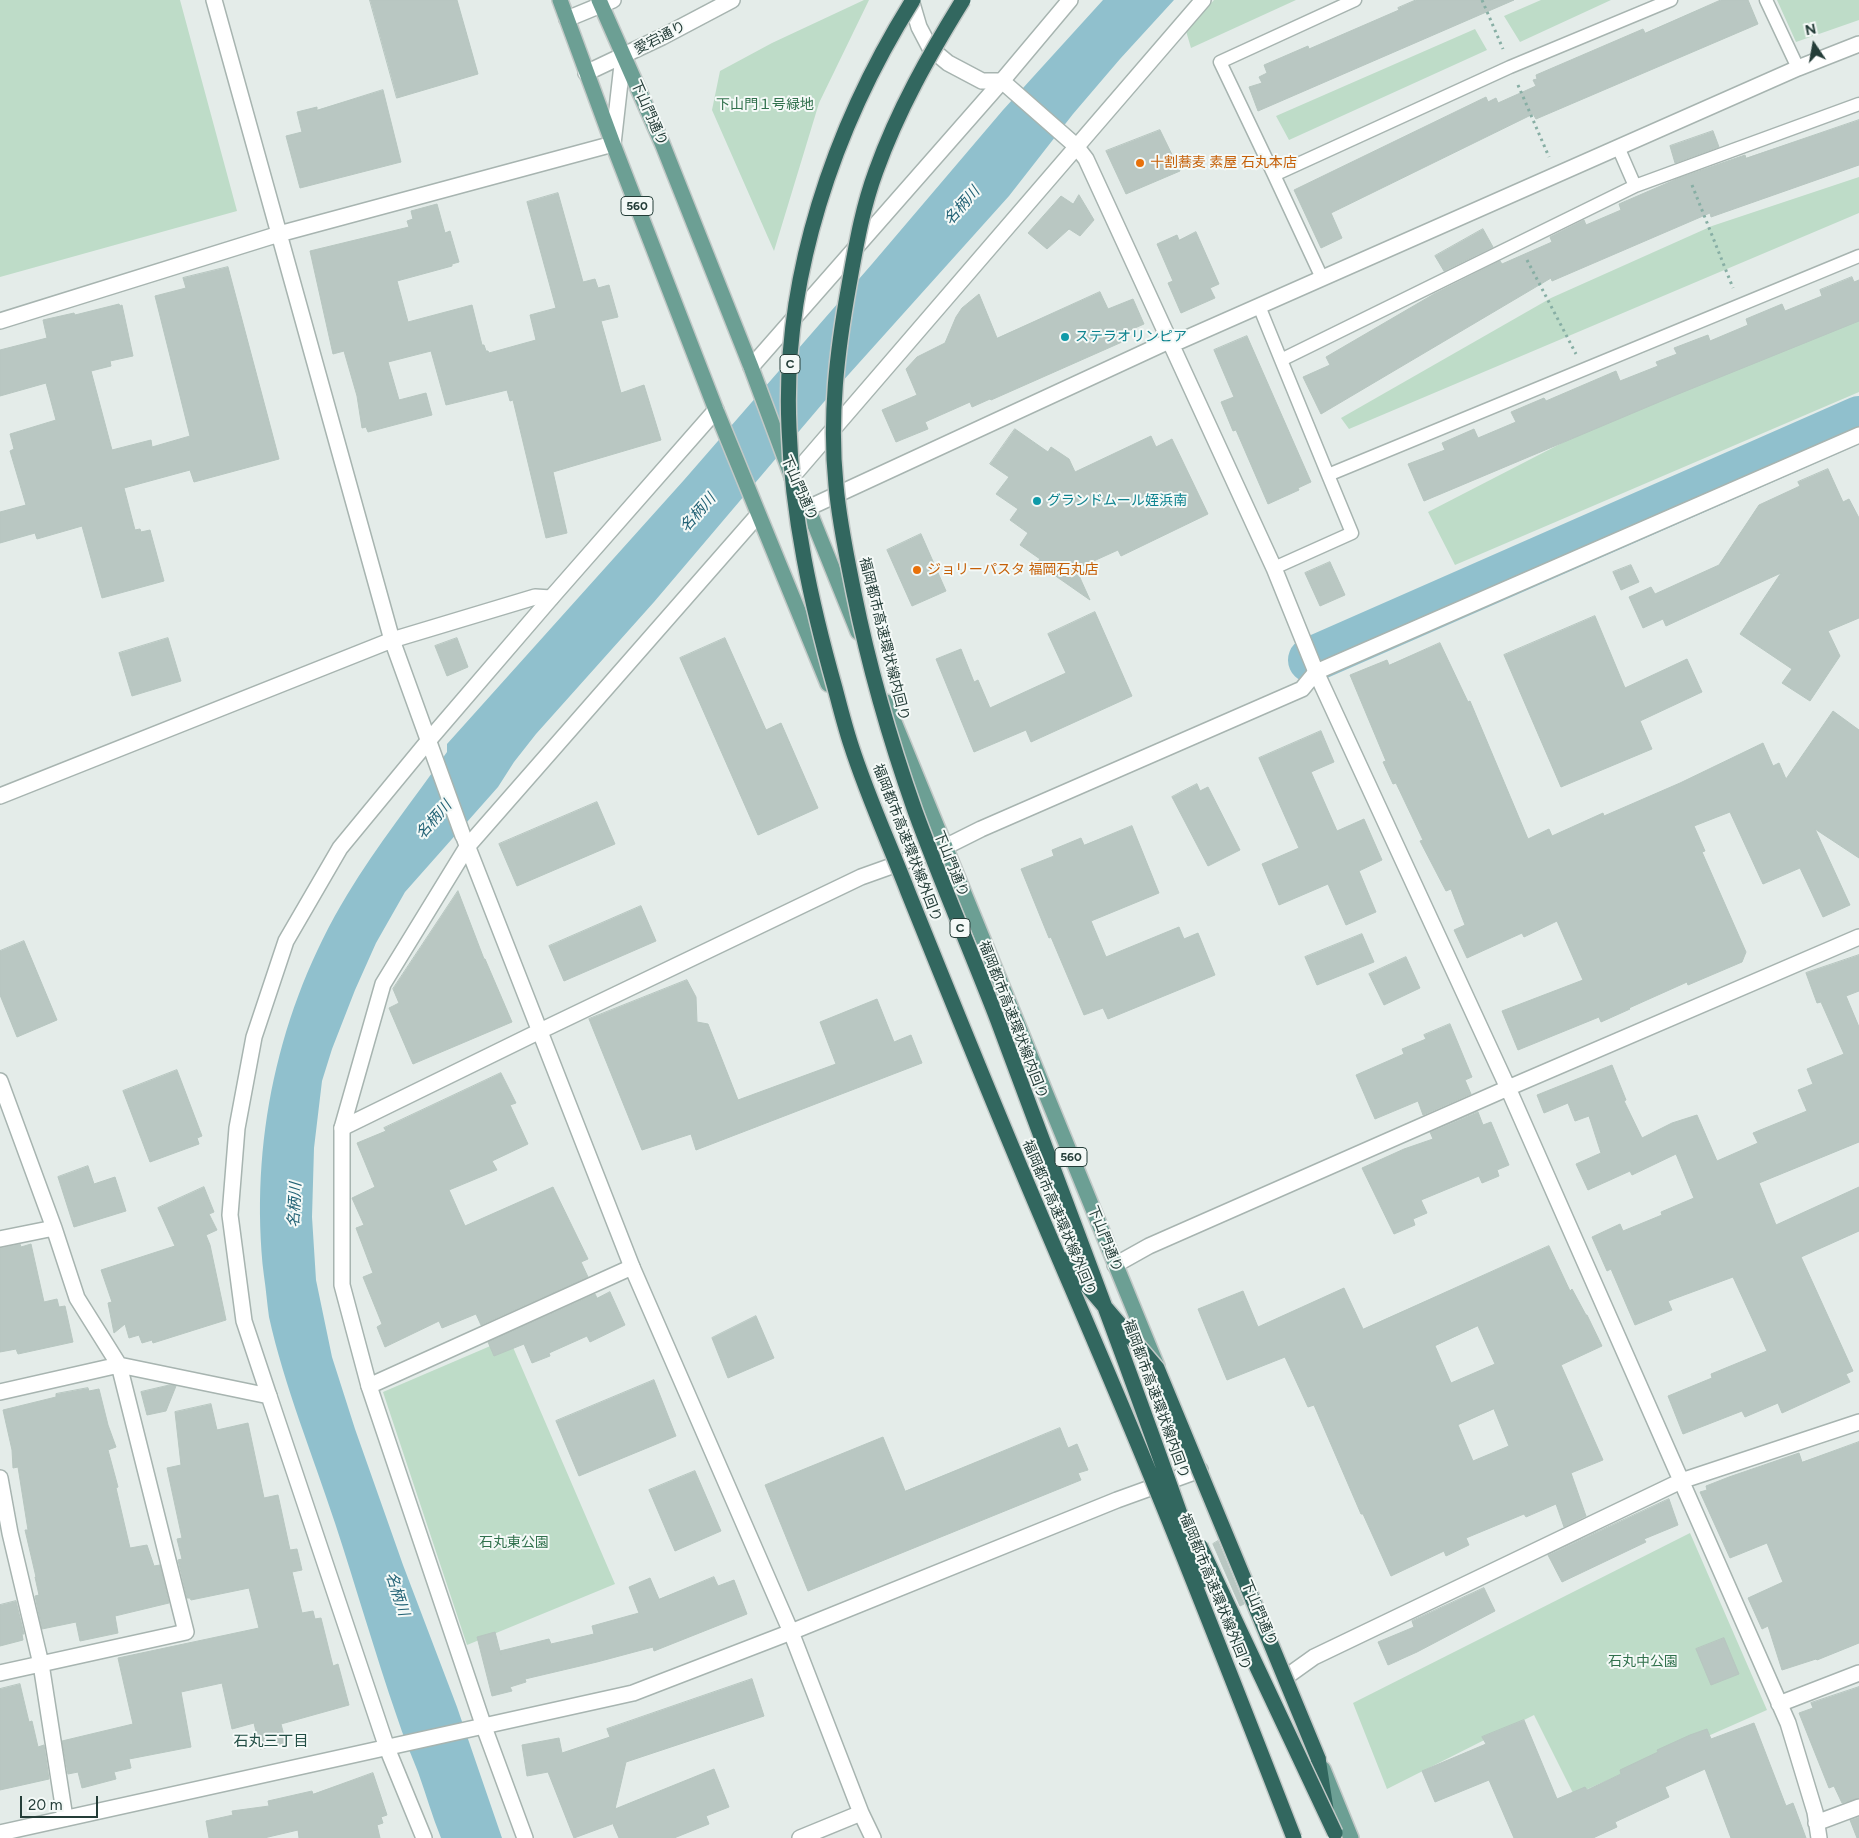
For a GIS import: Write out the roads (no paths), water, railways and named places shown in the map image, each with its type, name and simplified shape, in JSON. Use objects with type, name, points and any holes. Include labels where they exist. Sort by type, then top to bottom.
[{"type":"highway","name":"福岡都市高速環状線外回り","points":[[912,0],[865,84],[840,144],[804,261],[794,314],[789,372],[788,426],[793,489],[804,564],[824,648],[851,746],[962,1030],[1156,1488],[1294,1838]]},
{"type":"highway","name":"福岡都市高速環状線内回り","points":[[964,0],[930,55],[900,111],[876,172],[861,220],[836,368],[834,412],[836,484],[846,555],[864,639],[891,739],[915,809],[996,1017],[1170,1484],[1232,1667],[1303,1838]]},
{"type":"highway","points":[[1055,1249],[1157,1368],[1318,1758],[1330,1838]]},
{"type":"highway","points":[[1170,1484],[1337,1838]]},
{"type":"main road","name":"560","points":[[560,0],[613,144],[716,410],[758,515],[779,559],[880,813],[902,862],[1294,1838]]},
{"type":"main road","name":"下山門通り","points":[[604,2],[624,56],[662,143],[751,367],[792,477],[808,508],[1115,1265],[1351,1838]]},
{"type":"street","points":[[214,0],[392,640],[465,842],[632,1267],[790,1632],[873,1838]]},
{"type":"street","name":"愛宕通り","points":[[586,73],[624,56],[732,0]]},
{"type":"street","points":[[912,0],[919,27],[930,48],[948,64],[982,82],[1002,81],[1076,146],[1086,159],[1274,568],[1316,672],[1508,1088],[1788,1723],[1815,1812],[1818,1831],[1859,1807]]},
{"type":"street","points":[[751,367],[1002,81],[1070,0]]},
{"type":"street","points":[[792,477],[1203,0]]},
{"type":"street","points":[[567,19],[604,2]]},
{"type":"street","points":[[808,508],[1169,341],[1180,341],[1798,68],[1859,44]]},
{"type":"street","points":[[0,321],[280,234],[613,144],[624,56]]},
{"type":"street","points":[[424,1838],[387,1748],[244,1321],[230,1215],[237,1128],[254,1037],[286,941],[340,848],[429,740],[716,410]]},
{"type":"street","points":[[342,1128],[861,877],[945,847],[999,821],[1302,689],[1316,672],[1859,435]]},
{"type":"street","points":[[525,1838],[484,1727],[369,1386],[342,1285],[342,1128],[384,984],[465,842],[758,515]]},
{"type":"street","points":[[0,796],[392,640],[535,597],[551,598]]},
{"type":"street","points":[[1115,1265],[1149,1246],[1508,1088],[1859,937]]},
{"type":"street","points":[[0,1082],[54,1228],[77,1298],[119,1365],[186,1632],[0,1673]]},
{"type":"street","points":[[0,1239],[54,1228]]},
{"type":"street","points":[[369,1386],[632,1267]]},
{"type":"street","points":[[0,1392],[119,1365],[269,1396]]},
{"type":"street","points":[[1286,1677],[1314,1657],[1681,1481],[1859,1422]]},
{"type":"street","points":[[0,1833],[633,1693],[1154,1486],[1200,1470]]},
{"type":"street","points":[[0,1478],[5,1534],[41,1664],[65,1818]]},
{"type":"street","points":[[1779,1704],[1859,1673]]},
{"type":"street","points":[[800,1838],[861,1812]]},
{"type":"lane","points":[[1322,278],[1220,62],[1355,0]]},
{"type":"lane","points":[[1274,175],[1510,67],[1671,0]]},
{"type":"lane","points":[[1766,0],[1798,68]]},
{"type":"lane","points":[[1281,360],[1635,186],[1859,104]]},
{"type":"lane","points":[[1618,147],[1635,186]]},
{"type":"lane","points":[[1328,474],[1859,256]]},
{"type":"lane","points":[[1259,306],[1352,533],[1274,568]]},
{"type":"water","name":"名柄川","points":[[1103,0],[1174,0],[1073,114],[1009,196],[823,403],[654,602],[536,734],[514,762],[498,787],[405,892],[376,943],[332,1049],[322,1081],[314,1148],[312,1217],[316,1280],[332,1357],[403,1565],[457,1707],[502,1838],[441,1838],[389,1693],[335,1523],[291,1394],[269,1317],[260,1226],[261,1177],[265,1128],[274,1079],[286,1031],[303,984],[323,939],[347,895],[383,840],[447,752],[447,744],[684,480],[1003,110]]},
{"type":"waterway","points":[[1311,660],[1859,419]]},
{"type":"place","name":"十割蕎麦 素屋 石丸本店","points":[[1140,163]]},
{"type":"place","name":"ステラオリンピア","points":[[1065,337]]},
{"type":"place","name":"グランドムール姪浜南","points":[[1037,501]]},
{"type":"place","name":"ジョリーパスタ 福岡石丸店","points":[[917,570]]},
{"type":"district","name":"石丸三丁目","points":[[271,1742]]},
{"type":"park label","name":"下山門１号緑地","points":[[765,105]]},
{"type":"park label","name":"石丸東公園","points":[[514,1543]]},
{"type":"park label","name":"石丸中公園","points":[[1643,1662]]}]
